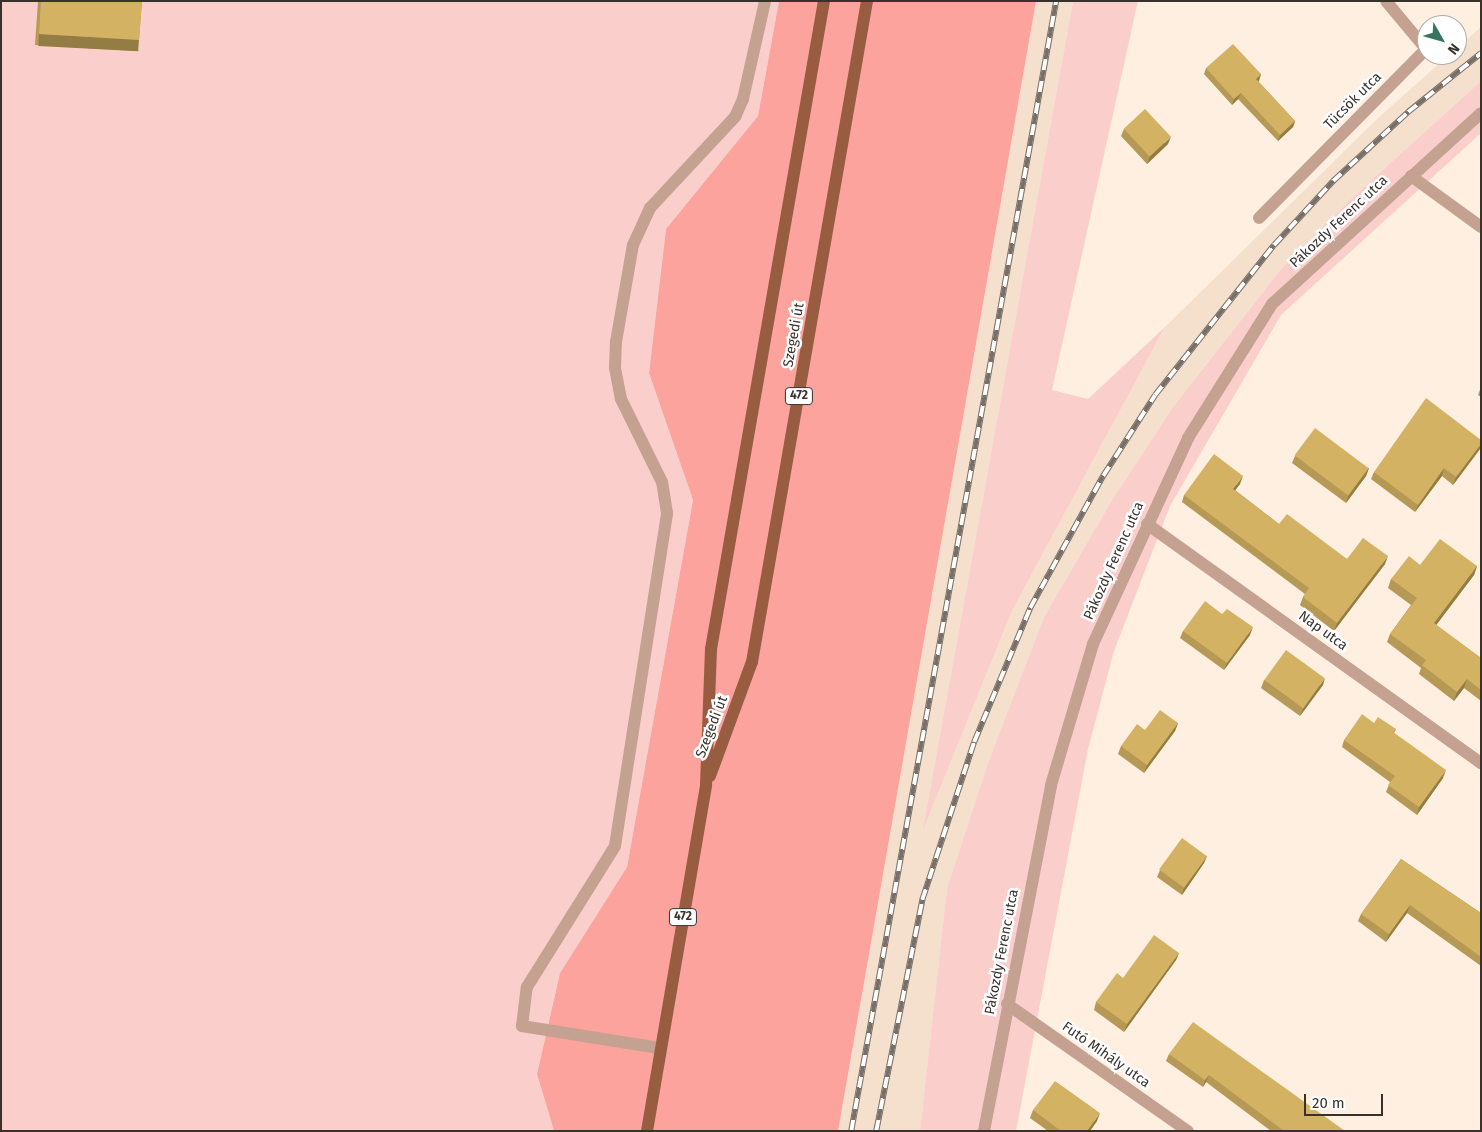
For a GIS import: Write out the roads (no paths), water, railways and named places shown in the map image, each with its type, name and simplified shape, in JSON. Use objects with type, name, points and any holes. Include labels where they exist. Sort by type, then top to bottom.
[{"type":"main road","name":"Szegedi út","points":[[647,1131],[659,1048],[706,785],[711,649],[824,1]]},
{"type":"main road","name":"Szegedi út","points":[[706,785],[752,662],[867,1]]},
{"type":"street","points":[[659,1048],[522,1026],[526,987],[615,846],[666,513],[662,482],[621,399],[615,368],[616,342],[634,245],[650,208],[735,117],[744,99],[765,1]]},
{"type":"street","name":"Tücsök utca","points":[[1259,218],[1426,49],[1386,1]]},
{"type":"street","name":"Pákozdy Ferenc utca","points":[[984,1131],[1007,1004],[1051,785],[1093,644],[1188,438],[1272,304],[1481,113]]},
{"type":"street","points":[[1411,176],[1481,227]]},
{"type":"street","name":"Nap utca","points":[[1147,524],[1481,763]]},
{"type":"street","name":"Futó Mihály utca","points":[[1007,1004],[1188,1131]]},
{"type":"railway","points":[[851,1131],[1056,1]]},
{"type":"railway","points":[[876,1131],[922,900],[974,742],[1030,608],[1103,476],[1155,395],[1274,245],[1333,181],[1408,112],[1481,53]]}]
